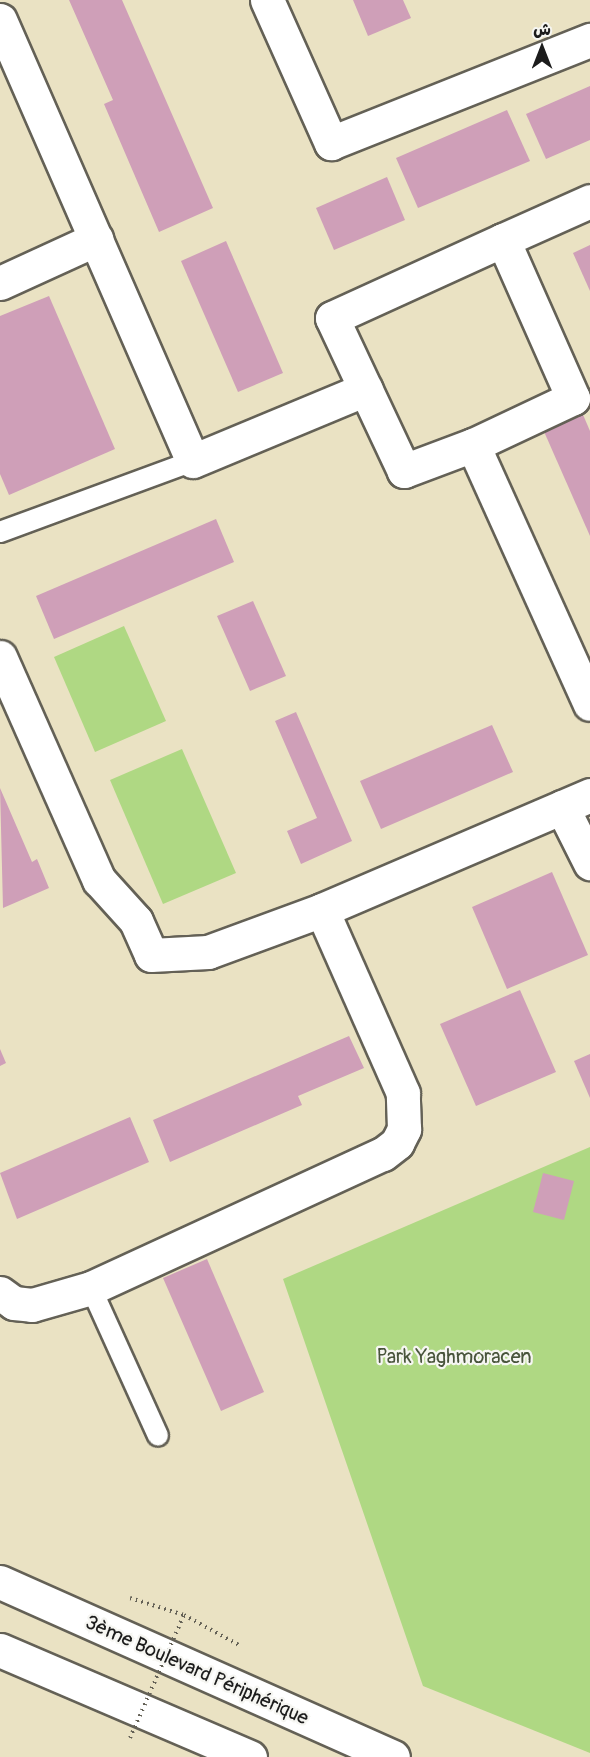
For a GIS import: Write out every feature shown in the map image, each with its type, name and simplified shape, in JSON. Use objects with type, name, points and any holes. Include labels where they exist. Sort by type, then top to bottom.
[{"type":"main road","points":[[267,0],[331,143],[590,40]]},
{"type":"main road","points":[[0,20],[193,461],[366,389]]},
{"type":"main road","points":[[503,240],[573,398],[473,445],[404,471],[332,318],[503,240],[590,201]]},
{"type":"main road","points":[[0,283],[96,239]]},
{"type":"main road","points":[[473,445],[590,704]]},
{"type":"main road","points":[[0,657],[99,880],[136,921],[151,955],[208,952],[322,910],[576,801],[590,863]]},
{"type":"main road","points":[[0,1293],[14,1303],[32,1305],[91,1288],[384,1154],[397,1143],[405,1123],[403,1093],[322,910]]},
{"type":"main road","name":"3ème Boulevard Périphérique","points":[[0,1582],[393,1757]]},
{"type":"main road","points":[[0,1650],[250,1757]]},
{"type":"lane","points":[[0,532],[193,461]]},
{"type":"lane","points":[[91,1288],[158,1436]]},
{"type":"path","points":[[130,1598],[184,1615],[239,1645]]},
{"type":"path","points":[[130,1738],[184,1615]]},
{"type":"green space","points":[[124,626],[166,721],[95,752],[54,657]]},
{"type":"green space","points":[[182,749],[236,873],[163,904],[110,780]]},
{"type":"green space","name":"Park Yaghmoracen","points":[[590,1147],[590,1753],[423,1686],[283,1279]]},
{"type":"building","points":[[69,0],[122,0],[213,208],[159,232],[104,104],[113,100]]},
{"type":"building","points":[[353,0],[403,0],[411,18],[368,36]]},
{"type":"building","points":[[590,86],[590,140],[546,159],[526,114]]},
{"type":"building","points":[[507,110],[530,161],[418,208],[396,158]]},
{"type":"building","points":[[387,177],[405,220],[334,250],[316,208]]},
{"type":"building","points":[[226,241],[283,373],[238,392],[181,261]]},
{"type":"building","points":[[590,245],[590,291],[573,253]]},
{"type":"building","points":[[49,296],[115,449],[9,495],[0,474],[0,316]]},
{"type":"building","points":[[581,410],[590,431],[590,536],[542,427]]},
{"type":"building","points":[[216,519],[234,562],[54,639],[36,596]]},
{"type":"building","points":[[253,601],[286,676],[250,691],[217,616]]},
{"type":"building","points":[[296,712],[352,841],[301,864],[287,831],[317,818],[275,721]]},
{"type":"building","points":[[492,725],[513,772],[381,829],[360,781]]},
{"type":"building","points":[[0,788],[32,862],[37,859],[49,888],[3,908]]},
{"type":"building","points":[[552,872],[588,955],[507,989],[472,907]]},
{"type":"building","points":[[520,990],[556,1072],[476,1106],[440,1024]]},
{"type":"building","points":[[349,1036],[364,1068],[298,1096],[302,1105],[170,1162],[153,1120]]},
{"type":"building","points":[[0,1049],[6,1063],[0,1066]]},
{"type":"building","points":[[590,1054],[590,1098],[574,1061]]},
{"type":"building","points":[[130,1117],[149,1162],[17,1219],[0,1173]]},
{"type":"building","points":[[543,1173],[574,1181],[564,1220],[533,1212]]},
{"type":"building","points":[[207,1259],[264,1392],[221,1411],[163,1278]]}]
